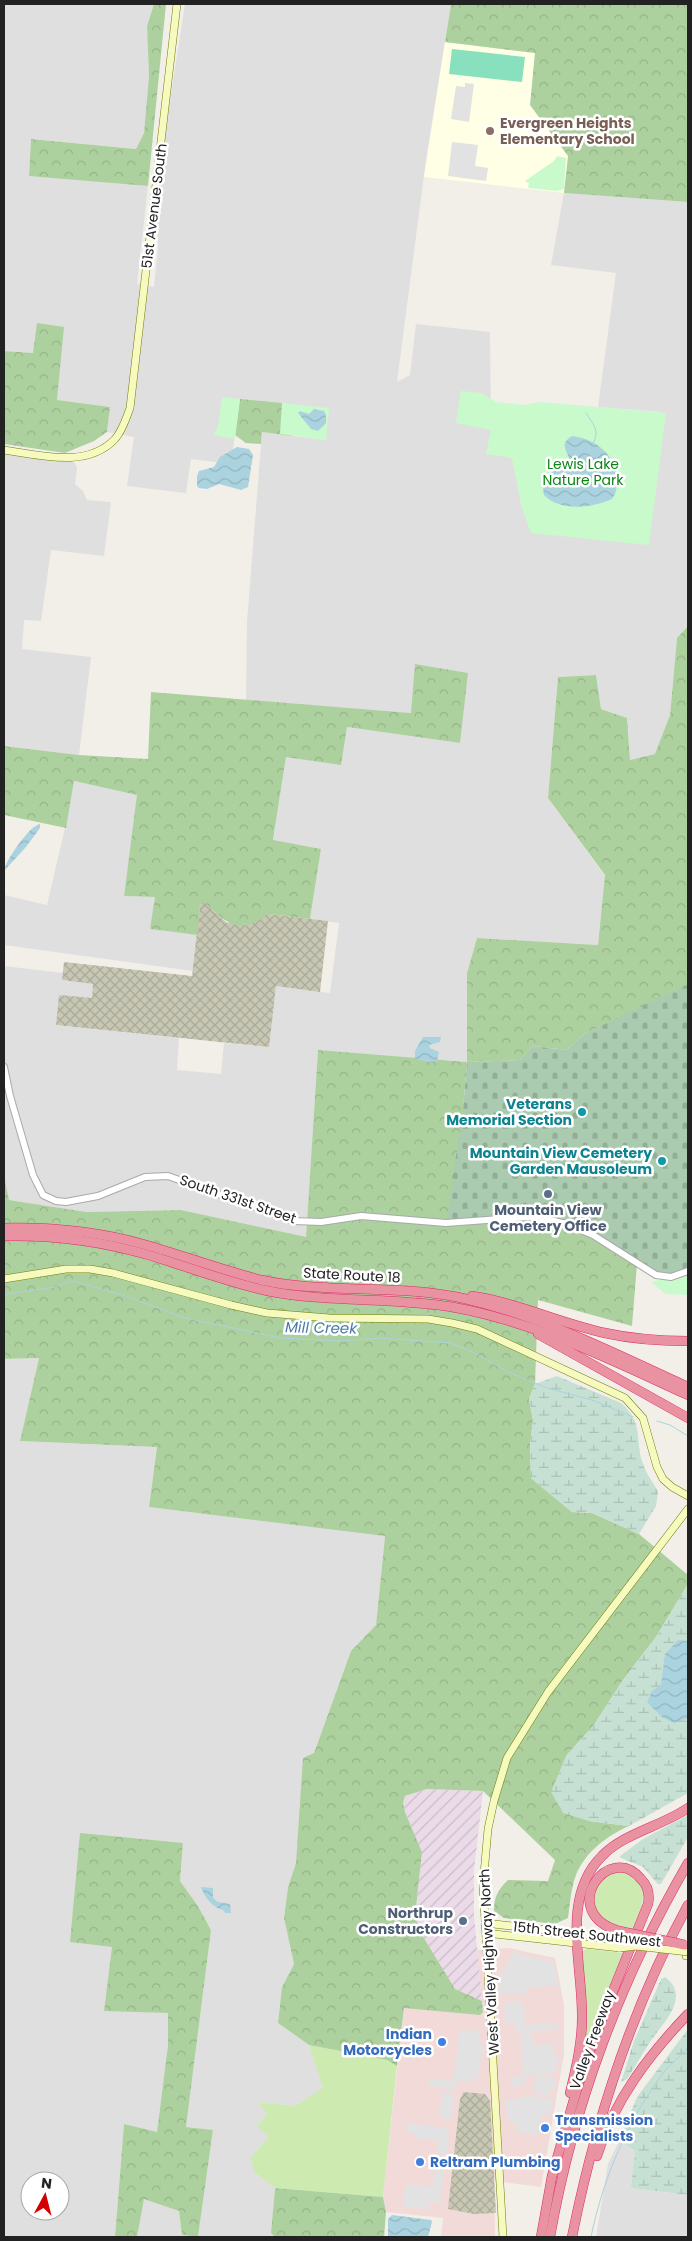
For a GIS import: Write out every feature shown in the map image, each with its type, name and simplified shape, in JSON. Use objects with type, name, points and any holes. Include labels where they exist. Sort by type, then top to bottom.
[{"type":"highway","name":"State Route 18","points":[[4,1228],[52,1229],[116,1238],[144,1244],[239,1274],[292,1285],[400,1291],[456,1297],[558,1328],[688,1387]]},
{"type":"highway","name":"State Route 18","points":[[4,1236],[53,1237],[117,1247],[270,1291],[312,1297],[453,1307],[545,1331],[688,1395]]},
{"type":"highway","points":[[400,1291],[415,1289],[437,1290],[483,1298],[604,1333],[642,1339],[688,1341]]},
{"type":"highway","points":[[508,1321],[571,1352],[688,1418]]},
{"type":"highway","points":[[541,2237],[579,2047],[582,2018],[577,1939],[578,1912],[584,1886],[596,1862],[617,1844],[668,1820],[688,1808]]},
{"type":"highway","name":"Valley Freeway","points":[[550,2237],[571,2143],[604,2042],[649,1935],[688,1863]]},
{"type":"highway","points":[[552,2176],[592,2043],[648,1904],[648,1888],[641,1878],[631,1870],[618,1868],[609,1870],[600,1876],[592,1886],[589,1901],[591,1910],[599,1922],[618,1934],[687,1951]]},
{"type":"highway","points":[[572,2237],[592,2151],[611,2086],[642,2002],[672,1934],[688,1905]]},
{"type":"highway","points":[[672,1934],[688,1912]]},
{"type":"highway","points":[[572,2237],[599,2148],[610,2122],[643,2065],[688,2014]]},
{"type":"main road","name":"51st Avenue South","points":[[4,450],[58,458],[88,455],[115,439],[130,408],[178,4]]},
{"type":"main road","points":[[4,1279],[66,1269],[90,1269],[113,1273],[267,1313],[329,1318],[428,1319],[477,1329],[625,1398],[643,1418],[657,1467],[663,1479],[672,1487],[688,1496]]},
{"type":"main road","points":[[4,1283],[26,1275]]},
{"type":"main road","name":"West Valley Highway North","points":[[503,2237],[485,1923],[484,1856],[494,1801],[507,1758],[548,1692],[688,1509]]},
{"type":"main road","name":"15th Street Southwest","points":[[485,1923],[611,1947],[687,1951]]},
{"type":"main road","name":"15th Street Southwest","points":[[486,1933],[577,1939],[618,1934]]},
{"type":"street","name":"South 331st Street","points":[[4,1067],[10,1096],[33,1175],[43,1194],[56,1202],[98,1196],[146,1177],[156,1175],[178,1178],[294,1221],[321,1222],[367,1216],[446,1223],[527,1217],[542,1218],[566,1224],[593,1235],[656,1275],[671,1276],[688,1271]]},
{"type":"shaded area","points":[[4,4],[154,4],[147,26],[149,76],[144,133],[136,149],[31,139],[29,175],[148,186],[137,284],[154,287],[158,248],[155,195],[185,4],[451,4],[426,160],[397,382],[410,375],[416,324],[490,332],[491,430],[512,457],[522,508],[661,412],[598,407],[616,273],[551,265],[564,193],[688,202],[688,626],[677,638],[670,715],[656,754],[630,760],[627,718],[601,709],[596,675],[558,677],[548,798],[605,876],[598,945],[477,938],[467,973],[467,1062],[318,1051],[306,1238],[181,1210],[87,1212],[9,1200],[4,1175],[4,966],[63,973],[62,980],[93,984],[92,999],[56,1025],[179,1038],[177,1070],[221,1074],[224,1043],[268,1047],[276,986],[330,993],[339,923],[310,919],[321,849],[273,841],[286,757],[347,727],[460,743],[411,713],[246,700],[247,622],[262,432],[325,440],[240,399],[231,464],[191,459],[186,493],[127,486],[134,437],[107,432],[110,407],[56,400],[33,353],[4,351]]},
{"type":"shaded area","name":"Evergreen Heights Elementary School","points":[[445,42],[535,53],[530,105],[568,156],[564,193],[424,177]]},
{"type":"shaded area","points":[[465,83],[474,84],[469,122],[451,119],[456,86],[465,87]]},
{"type":"shaded area","points":[[452,142],[478,145],[475,166],[488,168],[486,181],[448,176]]},
{"type":"shaded area","points":[[4,454],[74,462],[77,468],[75,484],[83,491],[87,500],[111,502],[104,556],[51,550],[41,621],[24,620],[22,649],[91,657],[79,755],[4,746]]},
{"type":"shaded area","points":[[74,781],[138,795],[124,896],[155,897],[151,929],[197,935],[193,971],[4,945],[4,895],[47,905]]},
{"type":"shaded area","points":[[205,903],[227,923],[269,914],[328,921],[320,992],[276,986],[269,1047],[56,1025],[59,995],[92,998],[93,984],[62,980],[64,962],[192,976],[200,905]]},
{"type":"shaded area","points":[[39,1358],[20,1441],[157,1447],[149,1507],[385,1535],[376,1625],[351,1651],[314,1753],[296,1863],[288,1887],[284,1918],[294,1964],[282,1987],[278,2023],[309,2045],[324,2088],[295,2106],[259,2102],[267,2114],[269,2137],[254,2172],[275,2188],[271,2233],[275,2237],[198,2237],[213,2131],[186,2127],[211,1930],[198,1906],[180,1881],[183,1844],[113,1946],[104,2010],[168,2013],[168,2045],[157,2132],[124,2125],[115,2237],[4,2237],[4,1359]]},
{"type":"shaded area","points":[[427,1789],[483,1791],[474,1871],[474,1914],[482,2001],[455,1990],[422,1935],[415,1917],[422,1852],[403,1803],[405,1796]]},
{"type":"shaded area","points":[[509,1948],[555,1958],[564,2005],[564,2054],[541,2187],[494,2181],[495,2237],[441,2237],[443,2218],[386,2212],[383,2197],[404,2008],[483,2011],[477,1950]]},
{"type":"shaded area","points":[[514,1952],[554,1963],[559,1985],[527,1988],[527,1993],[500,1995],[499,1978]]},
{"type":"shaded area","points":[[524,2001],[525,2025],[557,2023],[557,2029],[515,2032],[515,2024],[505,2024],[504,2006],[507,2005],[507,2002]]},
{"type":"shaded area","points":[[460,2030],[481,2031],[479,2044],[483,2044],[478,2079],[475,2078],[469,2082],[457,2080],[456,2090],[428,2086],[429,2078],[453,2081]]},
{"type":"shaded area","points":[[532,2032],[533,2045],[554,2044],[554,2056],[559,2057],[555,2073],[528,2075],[523,2085],[512,2087],[511,2077],[523,2076],[520,2033]]},
{"type":"shaded area","points":[[536,2076],[556,2077],[555,2087],[546,2095],[532,2092]]},
{"type":"shaded area","points":[[442,2091],[454,2095],[451,2120],[442,2119],[443,2115],[439,2115]]},
{"type":"shaded area","points":[[464,2092],[485,2094],[490,2101],[496,2213],[474,2214],[448,2209],[460,2099]]},
{"type":"shaded area","points":[[529,2096],[554,2099],[551,2115],[542,2114],[539,2135],[516,2132],[517,2123],[509,2122],[505,2101]]},
{"type":"shaded area","points":[[406,2123],[447,2128],[449,2133],[440,2203],[430,2202],[429,2209],[403,2206],[405,2184],[433,2187],[438,2140],[415,2138],[415,2133],[405,2132]]},
{"type":"shaded area","points":[[619,2141],[635,2151],[632,2188],[688,2195],[688,2237],[596,2237],[608,2164]]},
{"type":"shaded area","points":[[144,2198],[179,2211],[182,2235],[194,2237],[137,2237]]},
{"type":"green space","points":[[154,4],[166,4],[148,186],[29,176],[31,139],[136,149],[144,133],[149,76],[147,26]]},
{"type":"green space","points":[[451,4],[688,4],[688,202],[564,193],[568,156],[530,105],[535,53],[445,42]]},
{"type":"green space","points":[[452,49],[525,57],[522,82],[449,74]]},
{"type":"green space","points":[[557,156],[566,158],[564,189],[556,191],[528,188],[529,183],[525,181],[554,161]]},
{"type":"green space","points":[[37,323],[64,327],[57,400],[110,407],[107,432],[94,441],[65,453],[4,444],[4,351],[33,353]]},
{"type":"green space","name":"Lewis Lake Nature Park","points":[[461,391],[481,393],[496,402],[524,405],[540,402],[666,413],[649,545],[531,533],[522,508],[512,458],[486,454],[491,430],[456,423]]},
{"type":"green space","points":[[222,397],[240,399],[235,439],[213,435],[218,427]]},
{"type":"green space","points":[[240,399],[282,403],[282,411],[292,436],[262,432],[261,444],[246,443],[235,435]]},
{"type":"green space","points":[[282,403],[329,408],[326,440],[280,434]]},
{"type":"green space","points":[[688,626],[688,986],[584,1034],[567,1050],[533,1046],[520,1060],[467,1062],[467,973],[477,938],[598,945],[605,875],[548,798],[558,677],[596,675],[601,709],[627,718],[630,760],[655,754],[670,715],[677,638]]},
{"type":"green space","points":[[415,664],[468,673],[460,743],[347,727],[341,765],[286,757],[273,840],[321,849],[310,919],[269,914],[250,924],[235,925],[221,917],[205,903],[202,903],[200,905],[197,935],[150,929],[155,897],[124,896],[137,795],[74,781],[66,828],[4,815],[4,746],[79,755],[148,759],[151,692],[411,713]]},
{"type":"green space","points":[[686,985],[688,986],[688,1271],[664,1277],[604,1241],[542,1218],[446,1223],[463,1110],[467,1062],[520,1060],[533,1046],[567,1050],[584,1034]]},
{"type":"green space","points":[[318,1050],[467,1062],[463,1110],[527,1217],[583,1230],[637,1264],[632,1326],[538,1300],[535,1384],[529,1399],[533,1420],[530,1445],[531,1478],[572,1512],[592,1513],[639,1534],[688,1575],[688,1584],[656,1637],[623,1680],[594,1725],[566,1756],[589,1821],[629,1826],[605,1839],[585,1859],[574,1880],[568,1918],[555,1924],[504,1918],[494,1911],[497,1894],[508,1880],[548,1881],[555,1860],[483,1791],[427,1789],[405,1796],[403,1803],[405,1812],[422,1852],[415,1917],[422,1935],[455,1989],[482,2001],[483,2012],[480,2015],[404,2008],[397,2066],[387,2060],[309,2045],[278,2023],[282,1987],[294,1964],[284,1918],[288,1887],[296,1863],[303,1758],[314,1753],[351,1651],[376,1625],[385,1536],[149,1507],[157,1447],[20,1441],[39,1358],[4,1359],[4,1175],[9,1200],[87,1212],[181,1210],[306,1237]]},
{"type":"green space","points":[[688,1273],[688,1295],[666,1294],[651,1282]]},
{"type":"green space","points":[[557,1376],[621,1403],[633,1418],[638,1432],[640,1455],[643,1464],[658,1492],[656,1506],[639,1534],[592,1513],[572,1512],[531,1478],[530,1445],[533,1420],[529,1399],[535,1384]]},
{"type":"green space","points":[[688,1584],[688,1793],[629,1826],[589,1821],[563,1813],[551,1792],[566,1756],[594,1725],[623,1680],[656,1637]]},
{"type":"green space","points":[[688,1815],[688,1837],[661,1884],[658,1884],[643,1867],[621,1858],[620,1856],[643,1839]]},
{"type":"green space","points":[[80,1833],[183,1843],[180,1881],[198,1906],[211,1930],[186,2127],[213,2130],[198,2237],[182,2235],[179,2211],[144,2199],[137,2237],[115,2237],[124,2124],[157,2132],[168,2045],[168,2013],[104,2011],[112,1947],[70,1942]]},
{"type":"green space","points":[[618,1871],[629,1875],[637,1881],[643,1894],[640,1910],[632,1929],[610,1922],[593,1906],[594,1892],[598,1883],[605,1877]]},
{"type":"green space","points":[[587,1949],[625,1953],[585,2048],[582,1951]]},
{"type":"green space","points":[[665,1977],[673,1985],[676,1993],[672,2010],[627,2079],[621,2082],[634,2041],[661,1979]]},
{"type":"green space","points":[[688,2029],[688,2195],[631,2188],[635,2151],[619,2141],[637,2097]]},
{"type":"green space","points":[[309,2045],[387,2060],[397,2066],[383,2197],[275,2188],[254,2172],[251,2157],[269,2137],[257,2126],[267,2114],[258,2102],[295,2106],[323,2088]]},
{"type":"green space","points":[[275,2188],[383,2197],[386,2212],[384,2237],[275,2237],[271,2233]]},
{"type":"water","points":[[314,409],[324,411],[326,415],[326,423],[318,431],[311,429],[298,413],[300,411],[309,414]]},
{"type":"water","points":[[572,436],[597,445],[609,456],[616,472],[617,481],[616,491],[612,499],[595,505],[576,507],[559,504],[544,495],[543,489],[549,473],[570,462],[565,445]]},
{"type":"water","points":[[237,447],[249,449],[253,455],[248,487],[241,490],[219,484],[207,489],[199,488],[197,486],[197,476],[199,471],[214,467],[220,457]]},
{"type":"water","points":[[40,824],[40,828],[26,847],[4,871],[5,866],[19,844],[30,830]]},
{"type":"water","points":[[423,1037],[441,1037],[440,1042],[429,1045],[430,1048],[439,1052],[437,1061],[429,1062],[415,1059],[415,1051]]},
{"type":"water","points":[[678,1640],[688,1641],[688,1718],[674,1723],[662,1717],[647,1702],[652,1691],[661,1685],[665,1654]]},
{"type":"water","points":[[201,1887],[213,1888],[213,1898],[218,1902],[230,1904],[231,1913],[225,1913],[212,1904],[204,1895]]},
{"type":"water","points":[[392,2215],[431,2220],[428,2237],[388,2237],[388,2219]]},
{"type":"waterway","points":[[586,413],[596,431],[593,443]]},
{"type":"waterway","name":"Mill Creek","points":[[4,1295],[60,1286],[73,1281],[123,1295],[185,1318],[280,1338],[341,1341],[381,1338],[450,1343],[473,1352],[506,1371],[547,1388],[592,1400],[633,1417]]},
{"type":"waterway","name":"Mill Creek","points":[[657,1421],[670,1425],[688,1436]]},
{"type":"waterway","points":[[591,2237],[602,2193],[618,2150],[628,2130],[651,2090],[664,2072],[688,2047]]},
{"type":"place","name":"Evergreen Heights Elementary School","points":[[490,131]]},
{"type":"place","name":"Veterans Memorial Section","points":[[582,1112]]},
{"type":"place","name":"Mountain View Cemetery Garden Mausoleum","points":[[662,1161]]},
{"type":"place","name":"Mountain View Cemetery Office","points":[[548,1194]]},
{"type":"place","name":"Northrup Constructors","points":[[463,1921]]},
{"type":"place","name":"Indian Motorcycles","points":[[442,2042]]},
{"type":"place","name":"Transmission Specialists","points":[[545,2128]]},
{"type":"place","name":"Reltram Plumbing","points":[[420,2162]]}]
